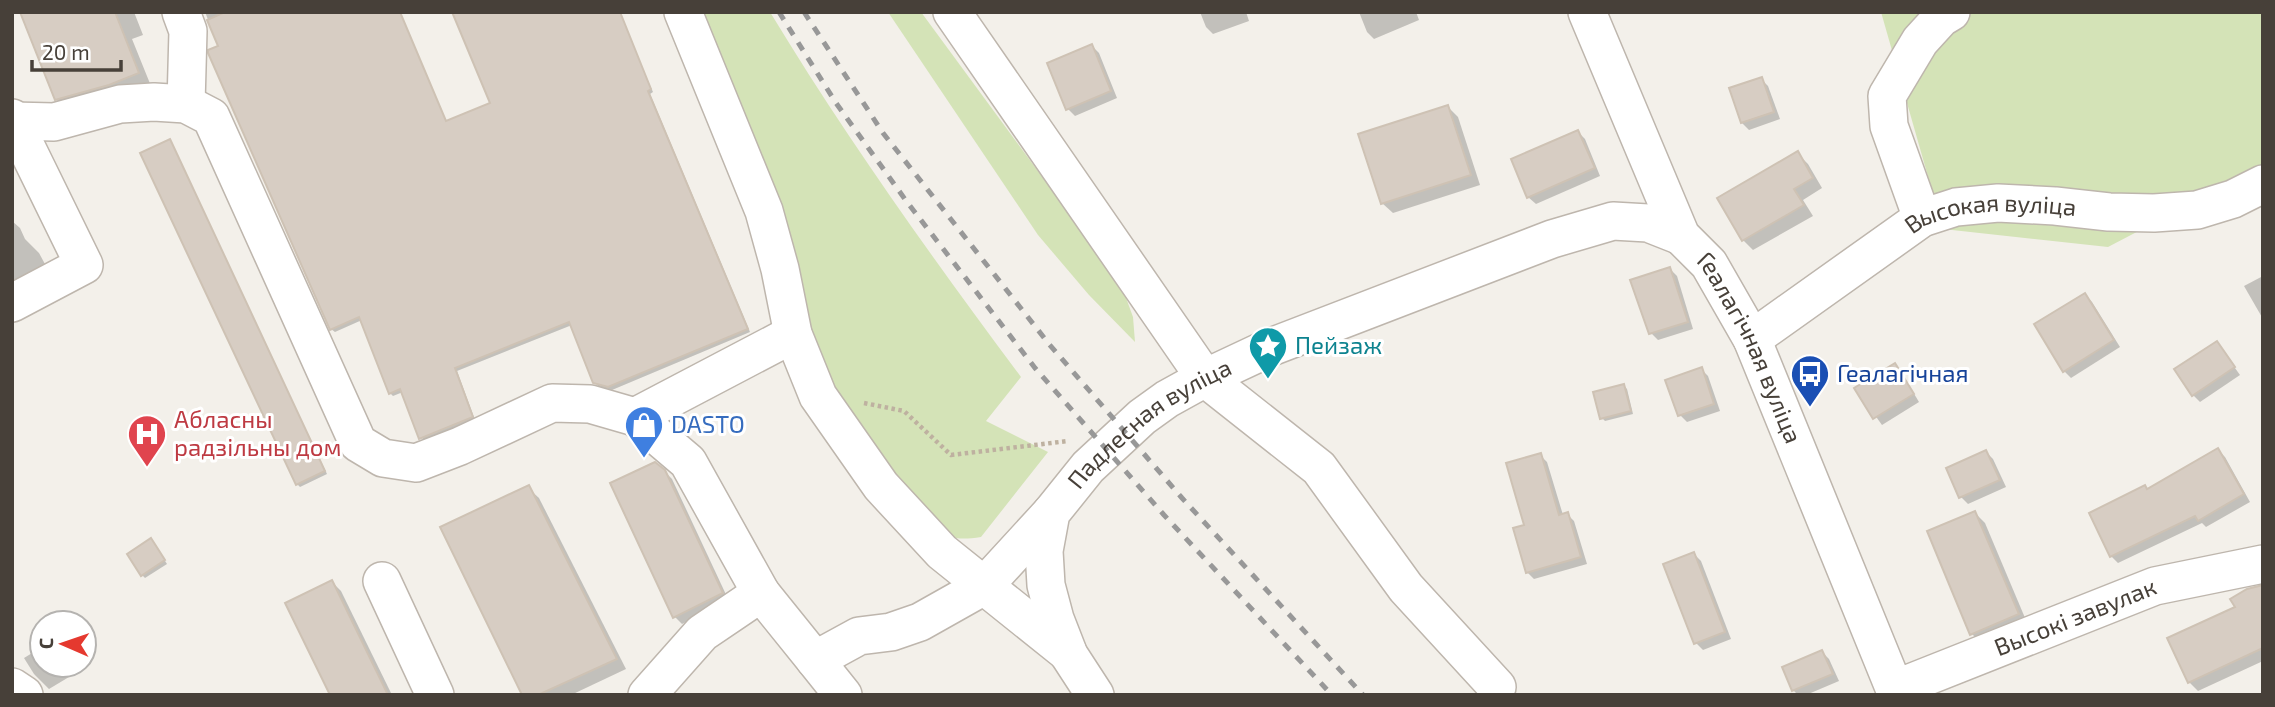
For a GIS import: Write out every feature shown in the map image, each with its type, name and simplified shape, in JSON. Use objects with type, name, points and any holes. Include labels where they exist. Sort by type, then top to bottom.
[{"type":"street","points":[[181,12],[188,31],[186,104]]},
{"type":"street","points":[[683,12],[764,211],[780,269],[793,334],[818,396],[881,486],[942,552],[1069,655]]},
{"type":"street","points":[[952,12],[1205,378],[1318,468],[1406,588],[1497,687]]},
{"type":"street","name":"Геалагічная вуліца","points":[[1587,12],[1681,236],[1709,264],[1752,339],[1896,692]]},
{"type":"street","points":[[1922,218],[1889,126],[1886,96],[1920,41],[1941,18],[1951,12]]},
{"type":"street","points":[[12,303],[84,265],[13,120],[54,122],[120,104],[186,104],[211,117],[358,443],[383,458],[416,463],[460,446],[552,402],[590,404],[635,417],[688,462],[761,593],[843,695]]},
{"type":"street","name":"Высокая вуліца","points":[[1752,339],[1922,218],[1956,207],[1998,203],[2109,212],[2197,210],[2233,199],[2263,184]]},
{"type":"street","name":"Падлесная вуліца","points":[[1096,695],[1069,655],[1055,619],[1046,585],[1044,551],[1051,513],[1088,467],[1142,417],[1167,399],[1205,378],[1282,342],[1552,239],[1613,221],[1631,220],[1648,223],[1681,236]]},
{"type":"street","points":[[635,417],[793,334]]},
{"type":"street","points":[[815,660],[859,636],[891,632],[920,622],[984,586],[1051,513]]},
{"type":"street","name":"Высокі завулак","points":[[1896,692],[2155,586],[2263,564]]},
{"type":"street","points":[[382,580],[435,695]]},
{"type":"street","points":[[647,695],[702,633],[761,593]]},
{"type":"street","points":[[12,687],[24,695]]},
{"type":"path","points":[[856,402],[904,411],[951,455],[1072,440]]},
{"type":"green space","points":[[690,12],[770,12],[891,198],[1021,377],[986,421],[1048,452],[981,537],[956,538],[933,526],[833,397]]},
{"type":"green space","points":[[888,12],[921,12],[1121,284],[1133,317],[1135,342],[1089,295],[1038,235]]},
{"type":"green space","points":[[1881,12],[2263,12],[2263,166],[2108,247],[1943,229]]},
{"type":"building","points":[[20,12],[115,12],[139,73],[109,85],[55,100]]},
{"type":"building","points":[[225,12],[400,12],[446,121],[490,103],[452,12],[620,12],[651,89],[648,91],[748,329],[608,387],[593,383],[569,322],[455,368],[473,417],[419,439],[400,389],[389,394],[359,317],[330,330],[208,53],[208,50],[218,46],[207,20]]},
{"type":"building","points":[[1092,44],[1111,91],[1066,110],[1047,63]]},
{"type":"building","points":[[1762,77],[1774,112],[1741,123],[1729,88]]},
{"type":"building","points":[[1448,105],[1471,175],[1381,204],[1358,134]]},
{"type":"building","points":[[1578,130],[1595,168],[1527,198],[1511,159]]},
{"type":"building","points":[[170,139],[325,471],[296,485],[140,153]]},
{"type":"building","points":[[1798,151],[1813,178],[1794,189],[1804,205],[1742,241],[1717,198]]},
{"type":"building","points":[[1670,267],[1688,322],[1649,334],[1630,280]]},
{"type":"building","points":[[2085,293],[2114,340],[2063,372],[2034,324]]},
{"type":"building","points":[[2217,341],[2235,367],[2192,396],[2174,369]]},
{"type":"building","points":[[1895,363],[1914,394],[1873,419],[1854,388]]},
{"type":"building","points":[[1702,367],[1714,404],[1678,416],[1665,380]]},
{"type":"building","points":[[1624,384],[1631,411],[1600,419],[1593,392]]},
{"type":"building","points":[[2218,448],[2244,494],[2198,521],[2195,516],[2110,557],[2089,513],[2145,485],[2147,489]]},
{"type":"building","points":[[1986,450],[2000,480],[1959,498],[1946,468]]},
{"type":"building","points":[[1541,453],[1559,515],[1568,512],[1581,557],[1526,573],[1513,528],[1524,525],[1506,463]]},
{"type":"building","points":[[655,462],[665,470],[723,593],[673,618],[610,483]]},
{"type":"building","points":[[529,485],[617,659],[538,695],[522,695],[440,527]]},
{"type":"building","points":[[1975,511],[2019,614],[1970,635],[1927,531]]},
{"type":"building","points":[[151,538],[165,560],[141,576],[127,554]]},
{"type":"building","points":[[1694,552],[1725,632],[1694,644],[1663,564]]},
{"type":"building","points":[[332,580],[388,695],[330,695],[285,603]]},
{"type":"building","points":[[2263,585],[2263,648],[2188,683],[2167,638],[2235,607],[2230,599],[2247,589]]},
{"type":"building","points":[[1822,650],[1833,674],[1792,691],[1782,667]]},
{"type":"railway","points":[[779,12],[836,103],[907,202],[1035,368],[1164,515],[1332,695]]},
{"type":"railway","points":[[804,12],[883,133],[1049,344],[1182,498],[1363,695]]},
{"type":"place","name":"Пейзаж","points":[[1268,380]]},
{"type":"place","name":"Геалагічная","points":[[1810,408]]},
{"type":"place","name":"DASTO","points":[[644,459]]},
{"type":"place","name":"Абласны радзільны дом","points":[[147,468]]}]
